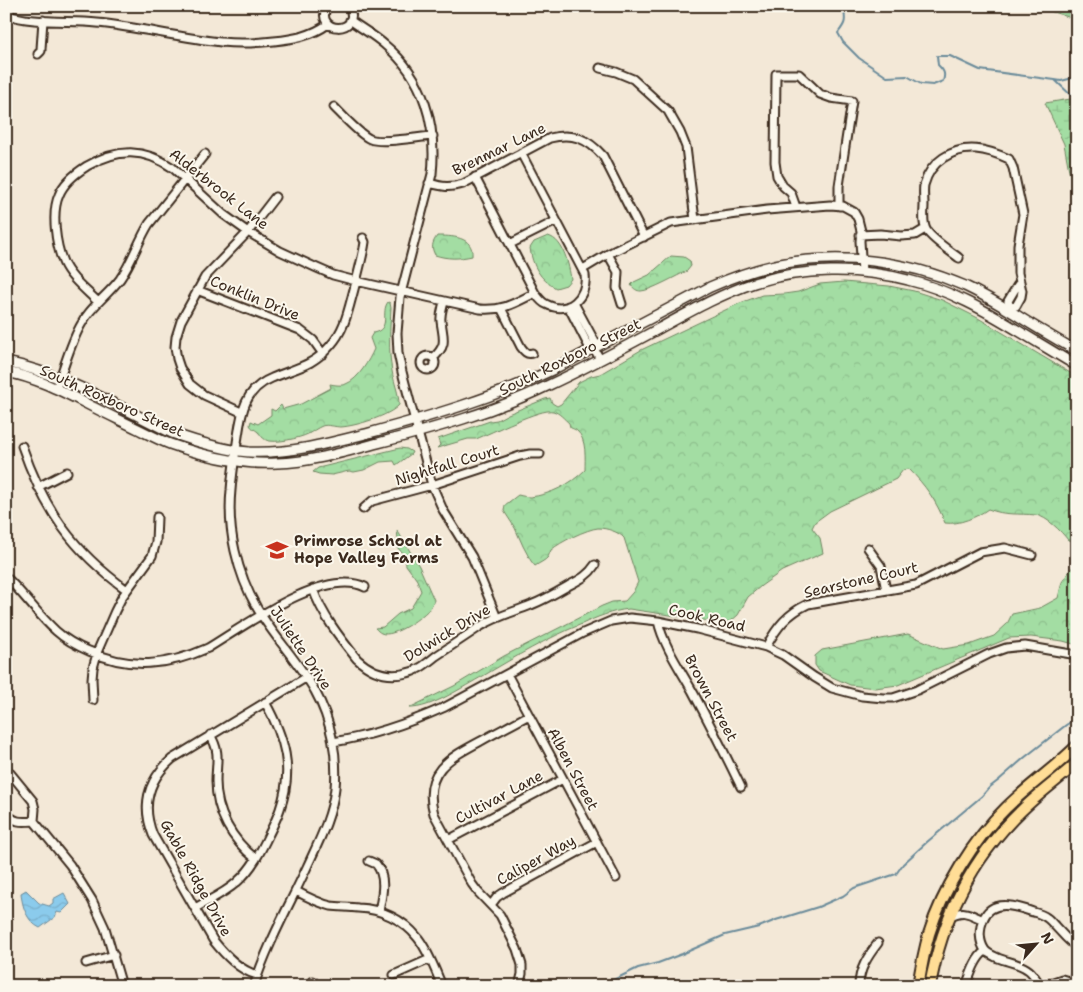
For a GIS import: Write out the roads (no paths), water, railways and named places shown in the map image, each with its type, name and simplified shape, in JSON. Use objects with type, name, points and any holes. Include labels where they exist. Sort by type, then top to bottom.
[{"type":"main road","points":[[918,986],[930,932],[938,910],[959,868],[986,830],[1004,809],[1077,746]]},
{"type":"main road","points":[[930,986],[938,951],[949,917],[977,864],[1003,830],[1031,802],[1077,763]]},
{"type":"street","points":[[327,6],[324,15],[328,24],[335,28],[344,26],[350,20],[351,11],[349,6]]},
{"type":"street","points":[[6,14],[18,18],[105,24],[206,40],[240,43],[299,38],[328,24]]},
{"type":"street","points":[[38,54],[41,51],[43,20]]},
{"type":"street","points":[[350,20],[376,37],[405,65],[414,78],[426,103],[433,136],[434,158],[430,183],[401,292],[397,318],[398,353],[432,485],[443,510],[472,557],[497,618]]},
{"type":"street","points":[[600,68],[632,78],[668,112],[680,132],[686,147],[696,220]]},
{"type":"street","points":[[796,207],[791,193],[776,176],[776,74],[799,74],[820,94],[831,98],[852,101],[839,206]]},
{"type":"street","points":[[334,107],[366,136],[374,140],[385,141],[433,136]]},
{"type":"street","name":"Brenmar Lane","points":[[430,183],[443,187],[463,184],[545,141],[556,137],[580,138],[599,151],[606,161],[644,236]]},
{"type":"street","points":[[959,258],[925,229],[924,187],[928,175],[936,163],[948,154],[961,149],[993,152],[1009,159],[1013,168],[1023,214],[1018,245],[1018,273],[1020,282],[1008,301],[1009,308]]},
{"type":"street","name":"Alderbrook Lane","points":[[98,302],[68,271],[61,256],[54,214],[62,189],[80,170],[98,160],[114,154],[127,152],[154,157],[168,165],[223,214],[248,232],[280,251],[317,268],[341,277],[401,292],[480,309],[501,308]]},
{"type":"street","points":[[475,177],[534,293],[543,302],[551,306],[563,308],[571,305],[580,297],[584,290],[586,280],[583,269],[521,153]]},
{"type":"street","points":[[56,388],[82,323],[90,310],[119,280],[144,233],[205,154]]},
{"type":"street","points":[[276,197],[248,232],[205,276],[177,330],[175,347],[180,368],[185,377],[197,390],[209,397],[242,412],[250,395],[264,382],[308,364],[331,346],[343,327],[365,245],[363,238]]},
{"type":"street","points":[[583,269],[608,254],[671,223],[796,207],[843,206],[854,212],[858,219],[862,272]]},
{"type":"street","points":[[510,244],[556,221]]},
{"type":"street","points":[[860,235],[914,235],[925,229]]},
{"type":"street","points":[[608,254],[618,272],[617,288],[622,304]]},
{"type":"street","name":"South Roxboro Street","points":[[6,362],[26,366],[60,378],[172,433],[236,451],[270,452],[342,440],[415,421],[476,402],[537,377],[710,287],[731,278],[775,265],[824,259],[862,259],[887,263],[950,280],[1009,308],[1077,351]]},
{"type":"street","name":"South Roxboro Street","points":[[6,372],[18,374],[56,388],[168,443],[234,461],[264,464],[299,461],[318,458],[418,432],[468,418],[504,404],[543,388],[711,301],[756,283],[809,273],[843,271],[885,275],[927,285],[959,298],[994,316],[1077,366]]},
{"type":"street","name":"Conklin Drive","points":[[198,290],[300,330],[313,340],[323,354]]},
{"type":"street","points":[[532,353],[525,352],[521,347],[501,308],[534,293]]},
{"type":"street","points":[[433,358],[439,352],[443,342],[444,334],[441,314],[444,301]]},
{"type":"street","points":[[571,305],[588,346],[593,348],[600,359]]},
{"type":"street","name":"Juliette Drive","points":[[242,412],[230,502],[235,551],[247,586],[262,615],[306,678],[322,705],[333,742],[336,774],[332,804],[322,834],[267,951],[254,986]]},
{"type":"street","points":[[22,446],[38,487],[55,517],[74,543],[97,567],[127,590]]},
{"type":"street","name":"Nightfall Court","points":[[364,509],[372,501],[432,485],[520,456],[540,454]]},
{"type":"street","points":[[38,487],[67,472]]},
{"type":"street","points":[[94,700],[92,668],[114,611],[152,556],[156,542],[157,517]]},
{"type":"street","points":[[868,548],[881,566],[886,590]]},
{"type":"street","name":"Searstone Court","points":[[766,647],[782,623],[797,610],[808,604],[916,585],[980,552],[1005,548],[1032,555]]},
{"type":"street","name":"Dolwick Drive","points":[[313,590],[323,612],[363,664],[374,671],[390,675],[405,674],[420,668],[472,632],[497,618],[544,599],[582,579],[595,565]]},
{"type":"street","points":[[6,578],[45,621],[58,633],[80,648],[117,661],[137,664],[153,664],[181,659],[208,648],[286,601],[313,590],[340,583],[356,584],[365,587]]},
{"type":"street","name":"Cook Road","points":[[333,742],[377,733],[424,716],[445,707],[583,632],[611,621],[630,618],[658,621],[697,629],[766,647],[783,655],[832,688],[862,696],[883,698],[893,698],[916,690],[989,654],[1006,648],[1025,646],[1077,654]]},
{"type":"street","name":"Brown Street","points":[[658,621],[666,644],[741,787]]},
{"type":"street","name":"Alben Street","points":[[507,674],[616,878]]},
{"type":"street","name":"Gable Ridge Drive","points":[[258,975],[238,966],[213,940],[153,835],[147,808],[150,789],[165,765],[172,759],[306,678]]},
{"type":"street","points":[[195,908],[228,889],[246,873],[256,859],[279,811],[286,786],[287,772],[284,747],[277,723],[265,702]]},
{"type":"street","points":[[519,986],[522,965],[517,949],[500,915],[472,884],[434,814],[431,789],[437,773],[455,755],[529,715]]},
{"type":"street","points":[[210,735],[217,750],[216,784],[222,817],[241,846],[256,859]]},
{"type":"street","points":[[6,768],[33,801],[35,809],[34,821],[70,865],[92,900],[105,928],[122,986]]},
{"type":"street","name":"Cultivar Lane","points":[[448,840],[563,779]]},
{"type":"street","points":[[6,813],[13,820],[19,822],[34,821]]},
{"type":"street","name":"Caliper Way","points":[[491,905],[503,892],[597,842]]},
{"type":"street","points":[[370,862],[376,864],[381,872],[383,889],[379,911]]},
{"type":"street","points":[[296,891],[332,906],[379,911],[392,917],[410,929],[424,946],[442,986]]},
{"type":"street","points":[[959,895],[960,902],[966,912]]},
{"type":"street","points":[[1077,948],[1047,917],[1007,905],[995,907],[989,911],[983,920],[980,930],[981,939],[986,951],[1003,960],[1027,968],[1042,986],[1062,979],[1072,982],[1077,968]]},
{"type":"street","points":[[949,917],[956,913],[966,912],[983,920]]},
{"type":"street","points":[[859,986],[862,967],[878,943]]},
{"type":"street","points":[[966,986],[977,960],[986,951]]},
{"type":"street","points":[[86,963],[114,955]]},
{"type":"street","points":[[394,975],[430,959]]},
{"type":"water","points":[[26,890],[39,903],[49,906],[53,903],[53,899],[64,893],[70,904],[61,913],[57,912],[55,917],[40,928],[32,922],[24,908],[21,893]]},
{"type":"waterway","points":[[803,6],[804,8],[817,9],[824,6]]},
{"type":"waterway","points":[[837,6],[844,10],[844,23],[838,33],[843,42],[859,58],[887,77],[907,76],[921,84],[933,85],[943,81],[944,74],[938,65],[937,56],[950,56],[980,70],[1061,81],[1077,77]]},
{"type":"waterway","points":[[1055,80],[1077,101]]},
{"type":"waterway","points":[[601,986],[638,968],[682,954],[725,935],[759,927],[818,907],[843,896],[854,888],[896,874],[903,864],[990,787],[1024,758],[1077,718]]},
{"type":"place","name":"Primrose School at Hope Valley Farms","points":[[277,550]]}]
